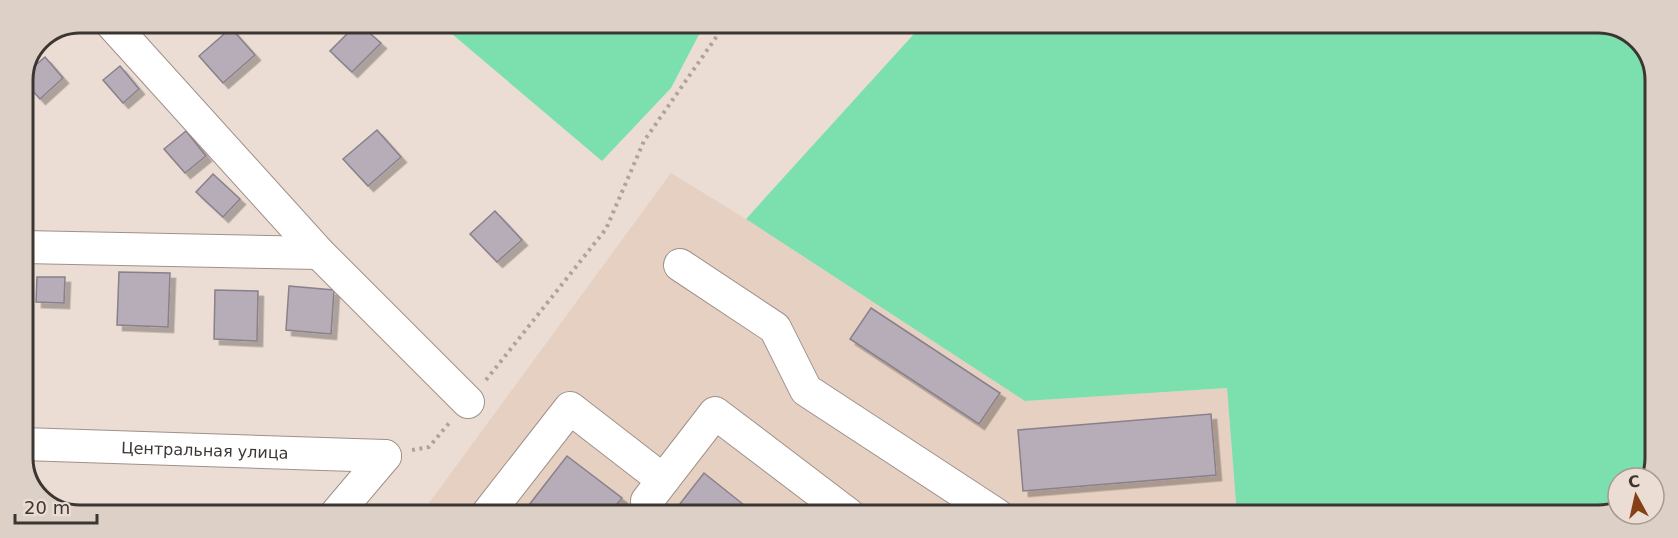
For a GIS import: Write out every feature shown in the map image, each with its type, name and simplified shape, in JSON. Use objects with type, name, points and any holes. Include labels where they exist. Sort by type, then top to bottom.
[{"type":"street","points":[[121,33],[319,254],[468,402]]},
{"type":"street","points":[[33,247],[319,254]]},
{"type":"street","points":[[680,265],[775,328],[806,390],[982,505]]},
{"type":"street","points":[[494,505],[570,408],[663,480]]},
{"type":"street","points":[[647,505],[647,501],[716,413],[836,505]]},
{"type":"street","name":"Центральная улица","points":[[33,444],[385,456]]},
{"type":"street","points":[[344,505],[385,456]]},
{"type":"path","points":[[385,456],[429,447],[468,402],[606,229],[644,141],[719,33]]},
{"type":"shaded area","points":[[671,173],[746,219],[1025,401],[1227,388],[1236,505],[428,505]]},
{"type":"green space","points":[[451,33],[700,33],[671,88],[602,161]]},
{"type":"green space","points":[[915,33],[1598,33],[1616,37],[1635,51],[1645,77],[1645,458],[1644,466],[1606,466],[1606,504],[1236,505],[1227,388],[1025,401],[746,219]]},
{"type":"building","points":[[225,33],[235,33],[255,55],[223,83],[199,56]]},
{"type":"building","points":[[348,33],[370,33],[381,43],[352,72],[330,51]]},
{"type":"building","points":[[45,57],[63,78],[40,99],[33,91],[36,65]]},
{"type":"building","points":[[120,66],[139,89],[123,103],[103,80]]},
{"type":"building","points":[[377,130],[401,157],[368,186],[343,159]]},
{"type":"building","points":[[186,131],[206,156],[185,173],[164,149]]},
{"type":"building","points":[[213,174],[240,199],[223,217],[196,192]]},
{"type":"building","points":[[495,211],[522,240],[497,262],[470,234]]},
{"type":"building","points":[[119,272],[170,273],[168,327],[117,325]]},
{"type":"building","points":[[37,277],[65,277],[64,303],[36,302]]},
{"type":"building","points":[[289,286],[334,290],[331,334],[286,330]]},
{"type":"building","points":[[215,290],[258,291],[257,341],[214,339]]},
{"type":"building","points":[[871,308],[1000,393],[979,424],[850,339]]},
{"type":"building","points":[[1211,414],[1216,475],[1023,491],[1018,430]]},
{"type":"building","points":[[567,456],[622,498],[616,505],[529,505]]},
{"type":"building","points":[[704,473],[744,505],[679,505]]}]
